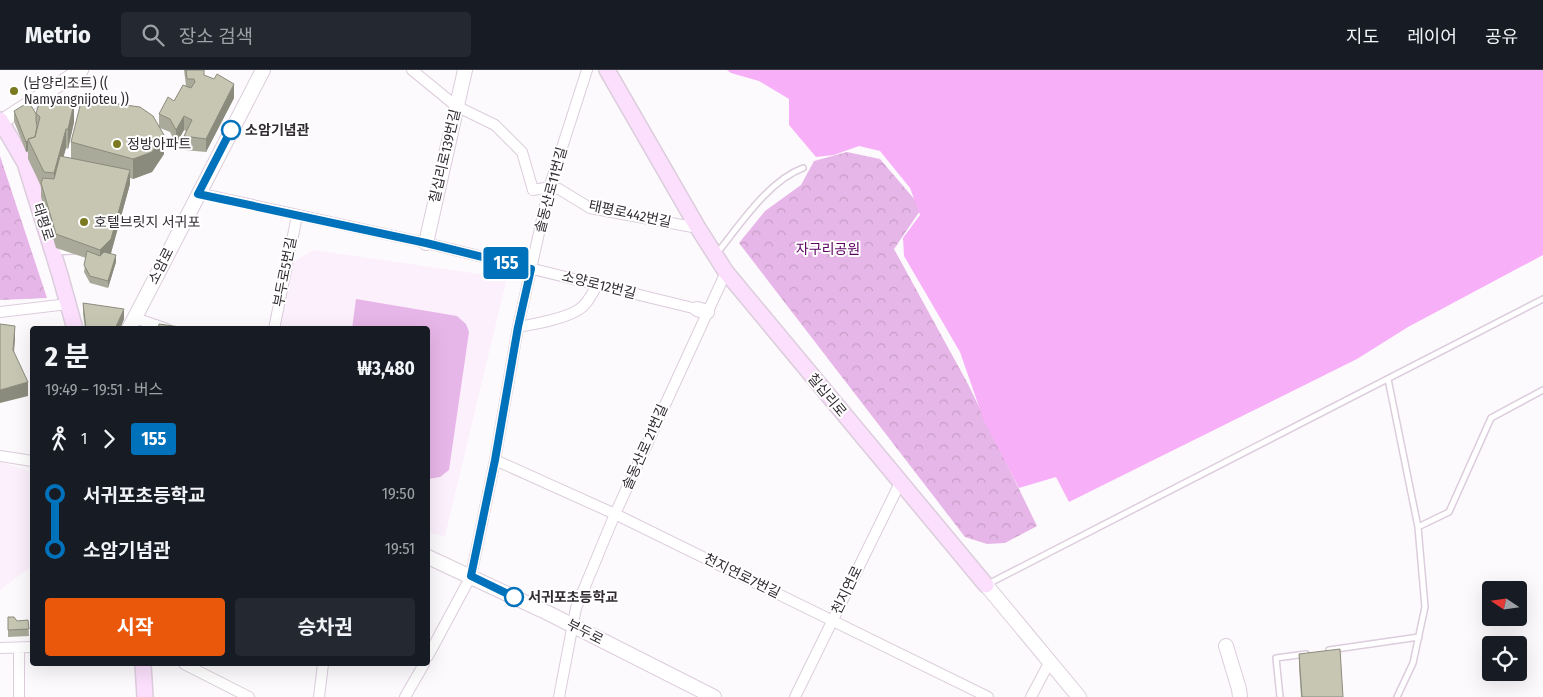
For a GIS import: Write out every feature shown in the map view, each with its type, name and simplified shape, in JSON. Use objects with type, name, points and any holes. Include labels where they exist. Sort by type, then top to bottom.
[{"type":"main road","name":"칠십리로","points":[[607,70],[698,228],[726,272],[986,585]]},
{"type":"main road","name":"태평로","points":[[0,122],[25,163],[74,326]]},
{"type":"main road","points":[[143,666],[145,697]]},
{"type":"street","points":[[0,122],[81,70]]},
{"type":"street","name":"소암로","points":[[132,323],[263,70]]},
{"type":"street","name":"태평로442번길","points":[[412,70],[456,106],[495,124],[522,152],[533,190],[559,189],[590,208],[698,228]]},
{"type":"street","name":"칠십리로139번길","points":[[426,243],[456,106],[466,70]]},
{"type":"street","name":"솔동산로11번길","points":[[430,652],[471,576],[495,460],[518,327],[531,269],[550,188],[587,70]]},
{"type":"street","name":"소양로12번길","points":[[198,194],[426,243],[702,310]]},
{"type":"street","name":"부두로5번길","points":[[275,326],[297,216]]},
{"type":"street","name":"솔동산로 21번길","points":[[559,697],[571,626],[576,608],[702,310],[726,272]]},
{"type":"street","points":[[518,327],[543,323],[579,310],[590,298],[597,285]]},
{"type":"street","points":[[0,312],[68,304]]},
{"type":"street","points":[[132,323],[150,326]]},
{"type":"street","points":[[0,456],[30,461]]},
{"type":"street","name":"천지연로7번길","points":[[495,460],[615,514],[988,697]]},
{"type":"street","name":"천지연로","points":[[795,697],[900,483]]},
{"type":"street","name":"부두로","points":[[430,558],[471,576],[714,697]]},
{"type":"street","name":"칠십리로","points":[[986,585],[1079,697]]},
{"type":"street","points":[[1226,646],[1240,697]]},
{"type":"street","points":[[0,648],[30,647]]},
{"type":"street","points":[[19,648],[19,697]]},
{"type":"street","points":[[1031,697],[1050,661]]},
{"type":"street","points":[[188,666],[249,697]]},
{"type":"street","points":[[319,697],[323,666]]},
{"type":"street","points":[[405,697],[423,666]]},
{"type":"lane","points":[[715,256],[772,186],[792,172],[803,168]]},
{"type":"lane","points":[[53,252],[76,251]]},
{"type":"lane","points":[[986,585],[1543,300]]},
{"type":"lane","points":[[1388,379],[1418,527],[1425,608],[1413,663],[1396,697]]},
{"type":"lane","points":[[1418,527],[1449,512],[1491,418],[1543,390]]},
{"type":"lane","points":[[1323,651],[1419,637]]},
{"type":"lane","points":[[1280,697],[1276,658],[1314,653]]},
{"type":"shaded area","points":[[727,70],[1543,70],[1543,255],[1408,327],[1357,359],[1069,502],[1056,477],[1019,488],[984,421],[960,352],[904,256],[903,238],[920,215],[910,188],[880,151],[859,146],[834,155],[816,157],[789,125],[789,99],[759,81],[731,73]]},
{"type":"shaded area","points":[[314,250],[507,278],[445,536],[430,533],[430,326],[281,326],[293,262]]},
{"type":"shaded area","points":[[0,462],[30,471],[30,568],[0,590]]},
{"type":"green space","name":"자구리공원","points":[[847,152],[880,159],[922,208],[894,249],[968,384],[1037,526],[1005,543],[987,544],[965,537],[739,243],[765,211],[801,185],[814,161]]},
{"type":"green space","points":[[0,156],[47,298],[0,300]]},
{"type":"green space","points":[[356,299],[457,316],[466,324],[469,332],[449,470],[440,477],[430,479],[430,326],[352,326]]},
{"type":"building","name":"소암기념관","points":[[186,70],[204,70],[204,75],[214,79],[217,74],[234,84],[206,139],[184,136],[192,120],[184,116],[176,130],[170,119],[159,114],[168,97],[174,101],[183,85],[191,88],[195,82],[194,79],[187,79]]},
{"type":"building","points":[[61,100],[74,103],[68,129],[66,129],[54,173],[44,172],[28,139],[35,137],[40,117],[36,113],[40,101],[61,103]]},
{"type":"building","points":[[29,102],[36,114],[37,126],[35,137],[28,139],[26,142],[14,111]]},
{"type":"building","points":[[81,102],[103,102],[140,107],[153,116],[164,135],[152,152],[133,159],[71,142]]},
{"type":"building","name":"호텔브릿지 서귀포","points":[[60,156],[130,170],[111,239],[100,250],[56,234],[41,183],[43,178],[54,179]]},
{"type":"building","points":[[87,251],[100,256],[104,252],[116,255],[108,281],[90,276],[84,265]]},
{"type":"building","points":[[83,303],[124,309],[116,326],[86,326]]},
{"type":"building","points":[[0,324],[15,326],[13,350],[28,382],[0,390]]},
{"type":"building","points":[[8,617],[14,617],[17,621],[28,620],[29,629],[8,630]]},
{"type":"building","points":[[1340,649],[1343,697],[1302,697],[1299,654]]},
{"type":"bus line","name":"155","points":[[231,130],[198,194],[426,243],[531,269],[518,327],[495,460],[471,576],[514,597]]},
{"type":"place","name":"(남양리조트) (( Namyangnijoteu ))","points":[[14,91]]},
{"type":"place","name":"소암기념관","points":[[231,130]]},
{"type":"place","name":"정방아파트","points":[[117,144]]},
{"type":"place","name":"호텔브릿지 서귀포","points":[[84,222]]},
{"type":"place","name":"서귀포초등학교","points":[[514,597]]}]
